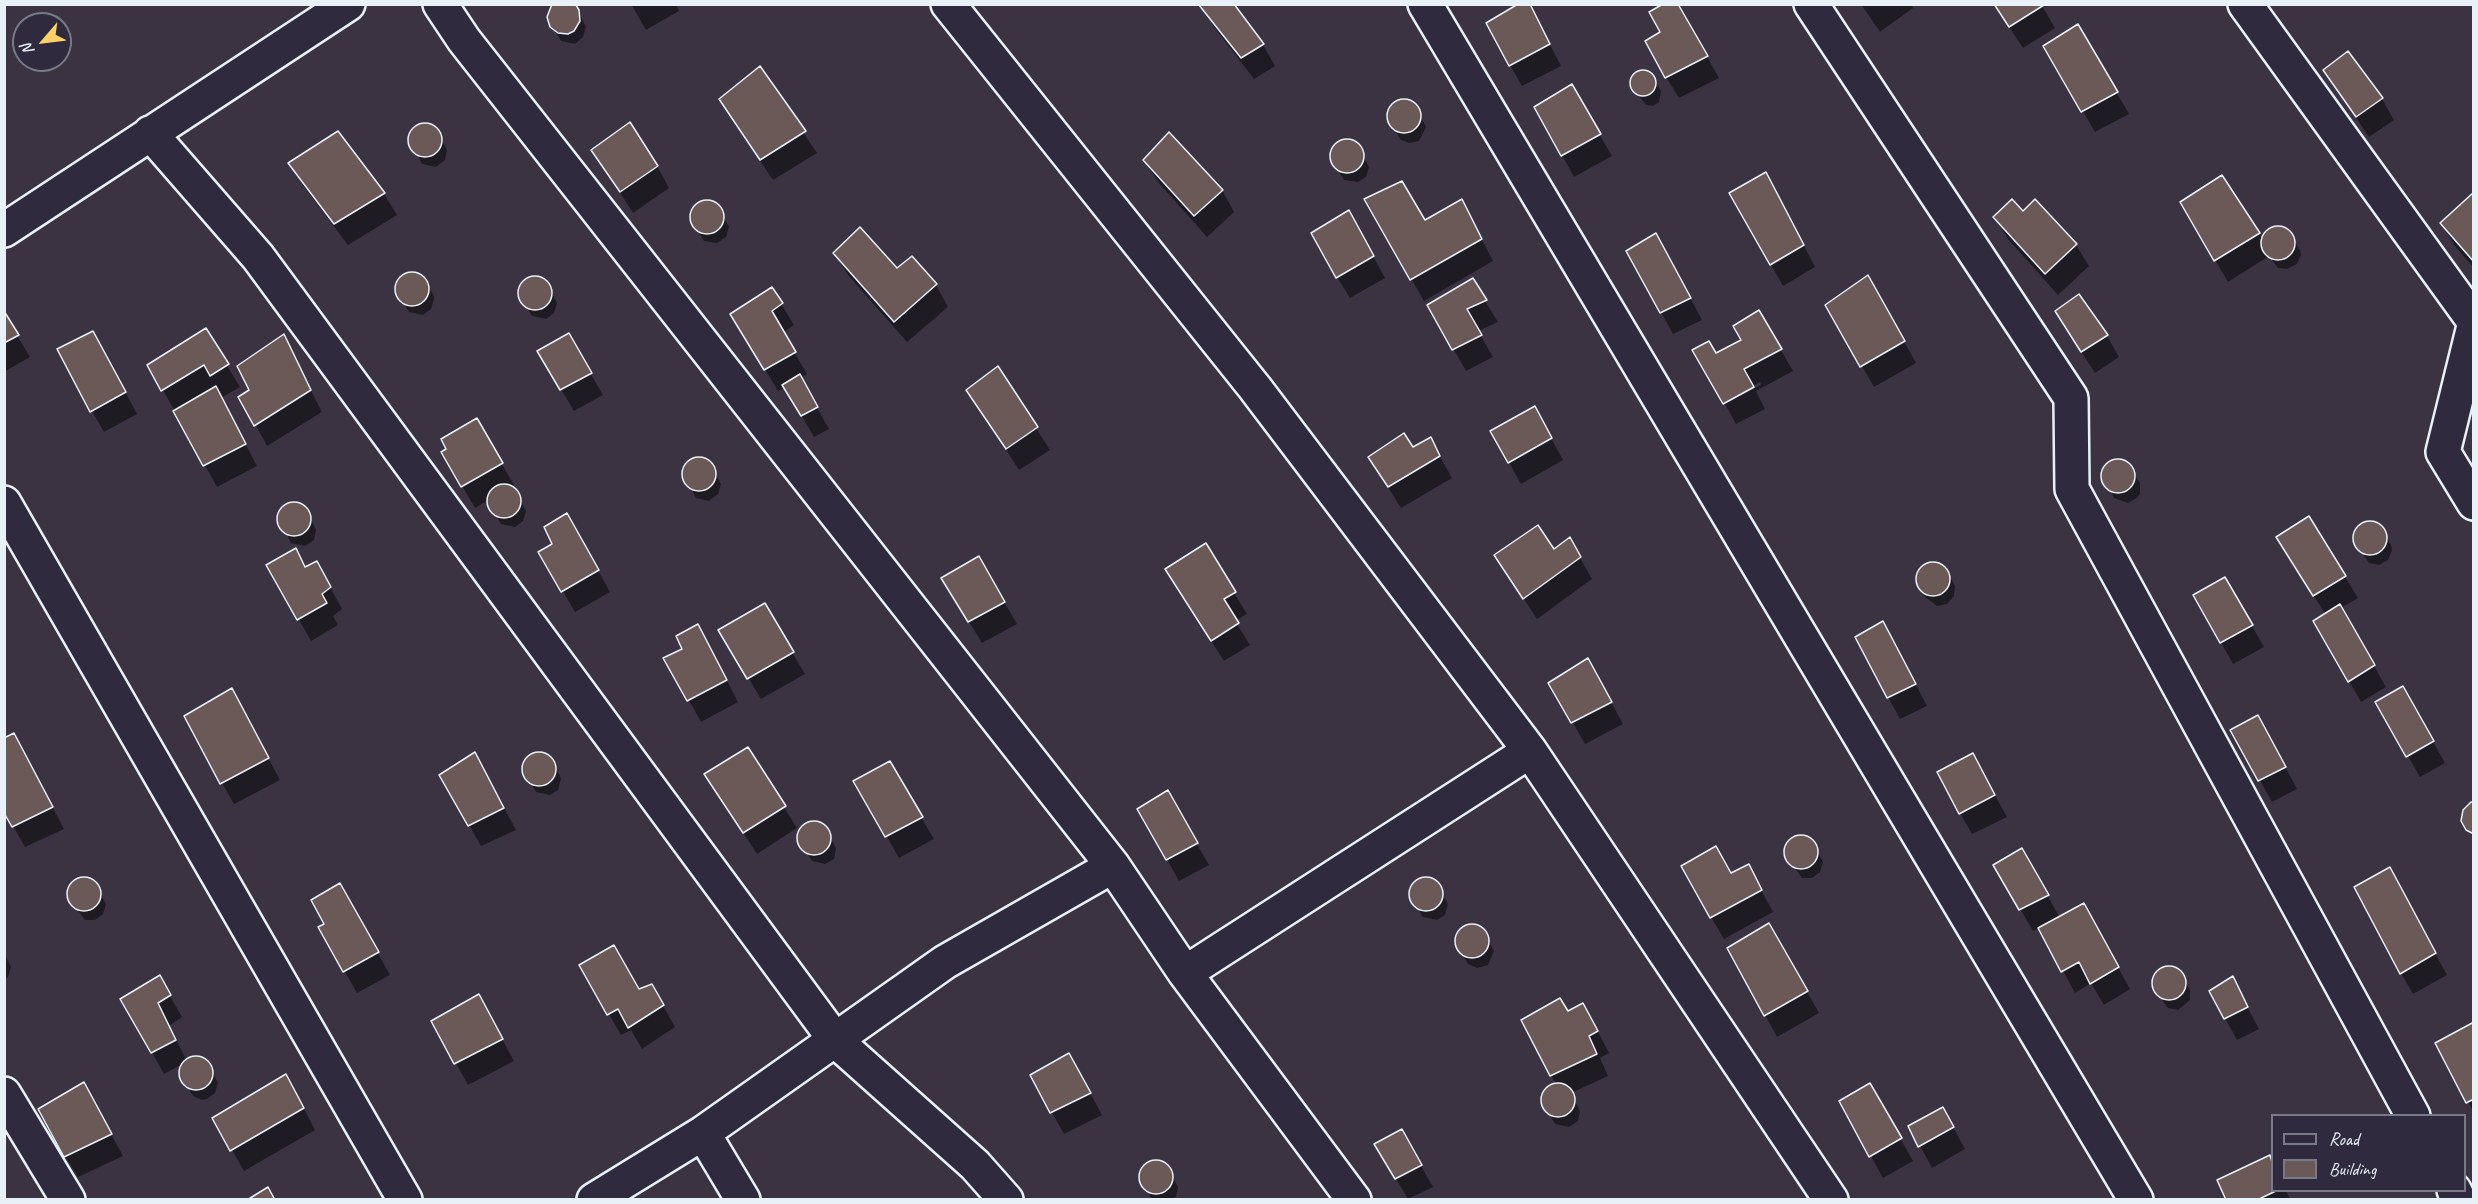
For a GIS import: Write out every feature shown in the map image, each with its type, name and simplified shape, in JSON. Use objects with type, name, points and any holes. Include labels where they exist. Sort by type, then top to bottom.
[{"type":"street","points":[[4,230],[348,4]]},
{"type":"street","points":[[440,4],[471,49],[1113,866],[1185,973],[1354,1200]]},
{"type":"street","points":[[948,4],[1255,388],[1530,751],[1831,1200]]},
{"type":"street","points":[[1425,4],[2136,1200]]},
{"type":"street","points":[[1811,4],[2072,398],[2072,489],[2412,1114]]},
{"type":"street","points":[[2245,4],[2474,321]]},
{"type":"street","points":[[150,133],[258,257],[836,1041],[975,1165],[1006,1200]]},
{"type":"street","points":[[2474,326],[2443,452],[2474,503]]},
{"type":"street","points":[[4,503],[405,1200]]},
{"type":"street","points":[[1185,973],[1530,751]]},
{"type":"street","points":[[594,1200],[703,1133],[945,962],[1113,866]]},
{"type":"street","points":[[4,1094],[68,1200]]},
{"type":"street","points":[[703,1133],[743,1200]]},
{"type":"building","points":[[552,4],[576,5],[580,21],[574,31],[568,34],[558,33],[550,27],[547,17]]},
{"type":"building","points":[[1234,4],[1264,44],[1241,58],[1199,5]]},
{"type":"building","points":[[1518,4],[1530,4],[1550,44],[1509,66],[1486,23]]},
{"type":"building","points":[[1663,4],[1678,4],[1708,56],[1665,78],[1645,41],[1660,32],[1649,12]]},
{"type":"building","points":[[1994,4],[2043,4],[2044,5],[2009,27]]},
{"type":"building","points":[[2078,24],[2118,92],[2081,112],[2043,46]]},
{"type":"building","points":[[2348,51],[2383,98],[2356,117],[2323,70]]},
{"type":"building","points":[[760,66],[806,131],[760,160],[719,99]]},
{"type":"building","points":[[1643,70],[1652,74],[1656,83],[1652,92],[1643,96],[1634,92],[1630,83],[1634,74]]},
{"type":"building","points":[[1572,84],[1601,134],[1561,156],[1534,107]]},
{"type":"building","points":[[1404,99],[1416,104],[1421,116],[1416,128],[1404,133],[1392,128],[1387,116],[1392,104]]},
{"type":"building","points":[[630,122],[658,166],[620,192],[591,150]]},
{"type":"building","points":[[425,123],[437,128],[442,140],[437,152],[425,157],[413,152],[408,140],[413,128]]},
{"type":"building","points":[[338,131],[385,193],[334,224],[288,163]]},
{"type":"building","points":[[1169,132],[1223,190],[1194,216],[1143,160]]},
{"type":"building","points":[[1347,139],[1359,144],[1364,156],[1359,168],[1347,173],[1335,168],[1330,156],[1335,144]]},
{"type":"building","points":[[1766,172],[1804,245],[1770,265],[1729,193]]},
{"type":"building","points":[[2222,175],[2260,233],[2214,261],[2180,202]]},
{"type":"building","points":[[1402,181],[1425,220],[1462,199],[1482,239],[1410,280],[1364,199]]},
{"type":"building","points":[[2474,192],[2474,262],[2440,223]]},
{"type":"building","points":[[2012,199],[2023,211],[2035,199],[2077,244],[2045,274],[1993,217]]},
{"type":"building","points":[[707,200],[719,205],[724,217],[719,229],[707,234],[695,229],[690,217],[695,205]]},
{"type":"building","points":[[1349,210],[1374,256],[1336,278],[1311,233]]},
{"type":"building","points":[[2278,226],[2290,231],[2295,243],[2290,255],[2278,260],[2266,255],[2261,243],[2266,231]]},
{"type":"building","points":[[860,227],[897,268],[912,256],[937,284],[894,322],[833,253]]},
{"type":"building","points":[[1656,233],[1691,298],[1660,313],[1626,251]]},
{"type":"building","points":[[412,272],[424,277],[429,289],[424,301],[412,306],[400,301],[395,289],[400,277]]},
{"type":"building","points":[[1868,275],[1905,341],[1860,367],[1825,305]]},
{"type":"building","points":[[535,276],[547,281],[552,293],[547,305],[535,310],[523,305],[518,293],[523,281]]},
{"type":"building","points":[[1473,278],[1487,300],[1467,309],[1482,335],[1452,350],[1427,305]]},
{"type":"building","points":[[772,287],[783,303],[772,311],[796,352],[764,370],[730,314]]},
{"type":"building","points":[[2079,294],[2108,335],[2081,352],[2055,311]]},
{"type":"building","points":[[1759,310],[1782,349],[1744,369],[1754,387],[1723,404],[1692,350],[1709,341],[1716,353],[1741,340],[1733,326]]},
{"type":"building","points":[[4,311],[19,335],[4,343]]},
{"type":"building","points":[[206,328],[229,364],[210,376],[204,365],[161,391],[147,365]]},
{"type":"building","points":[[93,331],[126,392],[90,412],[57,349]]},
{"type":"building","points":[[569,333],[592,373],[560,390],[537,351]]},
{"type":"building","points":[[284,334],[311,390],[254,426],[238,397],[249,390],[237,366]]},
{"type":"building","points":[[998,366],[1038,427],[1006,449],[966,390]]},
{"type":"building","points":[[800,374],[818,407],[801,416],[782,385]]},
{"type":"building","points":[[216,386],[246,444],[203,466],[173,411]]},
{"type":"building","points":[[1535,406],[1552,438],[1508,463],[1490,431]]},
{"type":"building","points":[[477,418],[503,463],[461,487],[441,452],[446,449],[441,439]]},
{"type":"building","points":[[1404,433],[1413,447],[1431,437],[1440,456],[1388,487],[1368,457]]},
{"type":"building","points":[[699,457],[711,462],[716,474],[711,486],[699,491],[687,486],[682,474],[687,462]]},
{"type":"building","points":[[2118,459],[2130,464],[2135,476],[2130,488],[2118,493],[2106,488],[2101,476],[2106,464]]},
{"type":"building","points":[[504,484],[516,489],[521,501],[516,513],[504,518],[492,513],[487,501],[492,489]]},
{"type":"building","points":[[294,502],[306,507],[311,519],[306,531],[294,536],[282,531],[277,519],[282,507]]},
{"type":"building","points":[[567,513],[599,570],[561,592],[538,552],[552,544],[544,527]]},
{"type":"building","points":[[2309,516],[2346,576],[2313,596],[2276,537]]},
{"type":"building","points":[[2370,521],[2382,526],[2387,538],[2382,550],[2370,555],[2358,550],[2353,538],[2358,526]]},
{"type":"building","points":[[1538,525],[1554,549],[1570,537],[1581,557],[1523,599],[1494,555]]},
{"type":"building","points":[[1206,543],[1236,592],[1224,599],[1239,623],[1211,641],[1165,569]]},
{"type":"building","points":[[296,548],[305,567],[317,561],[331,587],[322,594],[327,603],[297,620],[266,565]]},
{"type":"building","points":[[979,556],[1005,602],[968,622],[941,578]]},
{"type":"building","points":[[1933,562],[1945,567],[1950,579],[1945,591],[1933,596],[1921,591],[1916,579],[1921,567]]},
{"type":"building","points":[[2225,577],[2253,625],[2220,643],[2193,595]]},
{"type":"building","points":[[765,603],[794,652],[747,679],[718,630]]},
{"type":"building","points":[[2340,604],[2375,665],[2348,682],[2313,621]]},
{"type":"building","points":[[1883,621],[1916,684],[1887,698],[1855,637]]},
{"type":"building","points":[[698,624],[727,680],[687,701],[663,658],[682,649],[676,636]]},
{"type":"building","points":[[1588,658],[1612,702],[1571,723],[1548,683]]},
{"type":"building","points":[[2403,686],[2434,741],[2406,757],[2375,702]]},
{"type":"building","points":[[232,688],[269,758],[220,784],[184,716]]},
{"type":"building","points":[[2258,715],[2286,767],[2258,781],[2230,730]]},
{"type":"building","points":[[14,733],[53,807],[12,827],[4,813],[4,738]]},
{"type":"building","points":[[748,747],[786,806],[743,833],[704,774]]},
{"type":"building","points":[[475,752],[504,808],[468,826],[439,775]]},
{"type":"building","points":[[539,752],[551,757],[556,769],[551,781],[539,786],[527,781],[522,769],[527,757]]},
{"type":"building","points":[[1973,753],[1995,795],[1959,814],[1937,772]]},
{"type":"building","points":[[890,761],[923,817],[885,837],[853,781]]},
{"type":"building","points":[[1168,790],[1198,843],[1166,860],[1137,809]]},
{"type":"building","points":[[2474,802],[2474,834],[2466,830],[2461,821],[2463,810]]},
{"type":"building","points":[[814,821],[826,826],[831,838],[826,850],[814,855],[802,850],[797,838],[802,826]]},
{"type":"building","points":[[1801,835],[1813,840],[1818,852],[1813,864],[1801,869],[1789,864],[1784,852],[1789,840]]},
{"type":"building","points":[[1716,846],[1731,873],[1749,864],[1762,890],[1710,918],[1681,866]]},
{"type":"building","points":[[2022,848],[2049,895],[2019,910],[1993,865]]},
{"type":"building","points":[[2390,867],[2436,953],[2400,974],[2354,887]]},
{"type":"building","points":[[84,877],[96,882],[101,894],[96,906],[84,911],[72,906],[67,894],[72,882]]},
{"type":"building","points":[[1426,877],[1438,882],[1443,894],[1438,906],[1426,911],[1414,906],[1409,894],[1414,882]]},
{"type":"building","points":[[340,883],[379,952],[343,972],[318,927],[324,924],[311,900]]},
{"type":"building","points":[[2084,903],[2119,967],[2090,984],[2079,962],[2061,972],[2038,928]]},
{"type":"building","points":[[1769,923],[1808,991],[1764,1016],[1727,948]]},
{"type":"building","points":[[1472,924],[1484,929],[1489,941],[1484,953],[1472,958],[1460,953],[1455,941],[1460,929]]},
{"type":"building","points":[[614,945],[639,989],[652,984],[664,1005],[628,1028],[618,1009],[607,1015],[579,965]]},
{"type":"building","points":[[2169,966],[2181,971],[2186,983],[2181,995],[2169,1000],[2157,995],[2152,983],[2157,971]]},
{"type":"building","points":[[160,975],[171,995],[158,1003],[176,1040],[151,1053],[120,999]]},
{"type":"building","points":[[2233,976],[2248,1007],[2224,1019],[2209,991]]},
{"type":"building","points":[[479,994],[503,1039],[454,1064],[431,1021]]},
{"type":"building","points":[[1560,998],[1568,1011],[1583,1003],[1598,1031],[1589,1036],[1597,1054],[1550,1076],[1521,1020]]},
{"type":"building","points":[[2474,1022],[2474,1099],[2466,1103],[2435,1043]]},
{"type":"building","points":[[1069,1053],[1091,1093],[1050,1113],[1030,1075]]},
{"type":"building","points":[[196,1056],[208,1061],[213,1073],[208,1085],[196,1090],[184,1085],[179,1073],[184,1061]]},
{"type":"building","points":[[286,1074],[304,1108],[230,1151],[212,1118]]},
{"type":"building","points":[[84,1082],[112,1134],[64,1157],[38,1109]]},
{"type":"building","points":[[1558,1083],[1570,1088],[1575,1100],[1570,1112],[1558,1117],[1546,1112],[1541,1100],[1546,1088]]},
{"type":"building","points":[[1870,1083],[1902,1138],[1869,1157],[1839,1101]]},
{"type":"building","points":[[1943,1107],[1954,1127],[1918,1147],[1908,1126]]},
{"type":"building","points":[[1402,1129],[1422,1165],[1395,1179],[1374,1144]]},
{"type":"building","points":[[2270,1155],[2271,1192],[2274,1192],[2257,1200],[2226,1200],[2217,1180]]},
{"type":"building","points":[[1156,1160],[1168,1165],[1173,1177],[1168,1189],[1156,1194],[1144,1189],[1139,1177],[1144,1165]]},
{"type":"building","points":[[268,1187],[275,1200],[247,1200]]}]
